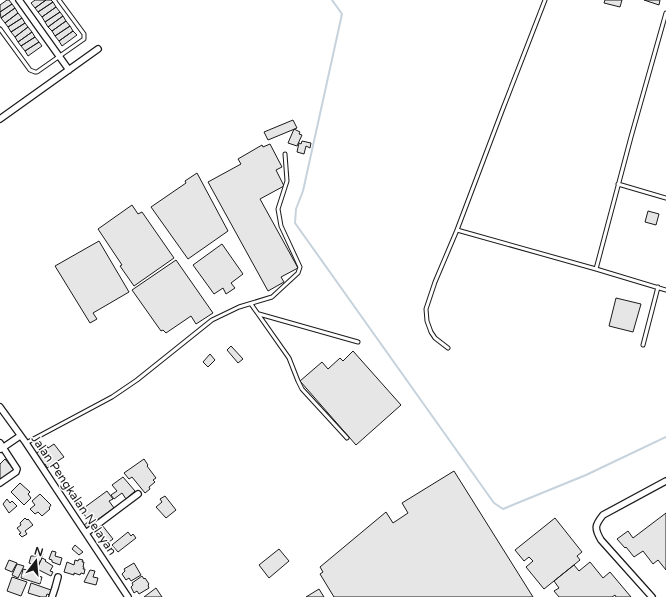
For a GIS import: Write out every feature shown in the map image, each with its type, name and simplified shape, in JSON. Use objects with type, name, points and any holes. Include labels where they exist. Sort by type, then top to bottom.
[{"type":"street","points":[[19,0],[69,70]]},
{"type":"street","points":[[0,119],[98,49]]},
{"type":"street","name":"Jalan Pengkalan Nelayan","points":[[0,407],[128,597]]},
{"type":"street","points":[[0,483],[16,472],[17,469],[1,446],[20,436]]},
{"type":"street","points":[[652,597],[601,540],[596,531],[597,523],[603,514],[666,482]]},
{"type":"street","points":[[86,533],[138,494]]},
{"type":"street","points":[[52,597],[58,577]]},
{"type":"lane","points":[[0,29],[31,72],[38,72],[83,41],[84,34],[59,0]]},
{"type":"lane","points":[[448,348],[435,338],[431,332],[427,321],[426,309],[545,0]]},
{"type":"lane","points":[[596,269],[666,13]]},
{"type":"lane","points":[[26,444],[137,380],[212,320],[239,307],[272,297],[298,273],[300,267],[281,226],[278,208],[287,181],[285,154]]},
{"type":"lane","points":[[618,184],[666,198]]},
{"type":"lane","points":[[457,230],[666,290]]},
{"type":"lane","points":[[643,345],[658,287]]},
{"type":"lane","points":[[250,304],[259,314],[289,358],[302,389],[347,438]]},
{"type":"lane","points":[[259,314],[358,342]]},
{"type":"building","points":[[9,0],[12,4],[0,12],[0,5]]},
{"type":"building","points":[[35,0],[46,0],[35,8],[31,3]]},
{"type":"building","points":[[46,0],[51,0],[53,2],[38,12],[35,8]]},
{"type":"building","points":[[605,0],[622,0],[620,7],[604,3]]},
{"type":"building","points":[[644,0],[660,0],[659,5]]},
{"type":"building","points":[[53,2],[56,7],[42,17],[38,12]]},
{"type":"building","points":[[12,4],[15,8],[1,18],[0,12]]},
{"type":"building","points":[[56,7],[60,12],[45,22],[42,17]]},
{"type":"building","points":[[15,8],[18,13],[5,23],[1,18]]},
{"type":"building","points":[[60,12],[63,16],[48,27],[45,22]]},
{"type":"building","points":[[18,13],[22,18],[8,27],[5,23]]},
{"type":"building","points":[[63,16],[66,21],[52,31],[48,27]]},
{"type":"building","points":[[22,18],[25,23],[11,32],[8,27]]},
{"type":"building","points":[[66,21],[70,26],[55,36],[52,31]]},
{"type":"building","points":[[25,23],[28,27],[15,37],[11,32]]},
{"type":"building","points":[[70,26],[73,31],[59,41],[55,36]]},
{"type":"building","points":[[28,27],[32,32],[18,42],[15,37]]},
{"type":"building","points":[[73,31],[77,35],[62,46],[59,41]]},
{"type":"building","points":[[32,32],[35,37],[21,46],[18,42]]},
{"type":"building","points":[[35,37],[39,42],[25,51],[21,46]]},
{"type":"building","points":[[39,42],[42,46],[28,56],[25,51]]},
{"type":"building","points":[[293,120],[297,128],[268,140],[264,132]]},
{"type":"building","points":[[294,129],[302,135],[297,146],[288,143]]},
{"type":"building","points":[[302,141],[311,143],[310,148],[306,146],[304,154],[297,152],[299,143],[301,144]]},
{"type":"building","points":[[270,144],[282,167],[276,170],[284,186],[260,199],[298,268],[281,277],[284,282],[268,291],[208,182],[241,164],[238,159],[262,145],[263,147]]},
{"type":"building","points":[[197,173],[228,231],[188,259],[151,207],[186,183],[185,181]]},
{"type":"building","points":[[132,205],[138,214],[142,212],[174,258],[134,286],[98,229]]},
{"type":"building","points":[[648,211],[659,214],[656,225],[645,222]]},
{"type":"building","points":[[99,241],[129,292],[93,313],[97,319],[90,323],[55,266]]},
{"type":"building","points":[[222,244],[243,274],[231,283],[235,288],[226,294],[223,288],[214,294],[193,265]]},
{"type":"building","points":[[176,260],[213,313],[196,324],[191,316],[166,333],[163,330],[161,331],[132,290]]},
{"type":"building","points":[[616,298],[641,304],[633,332],[609,326]]},
{"type":"building","points":[[231,346],[243,359],[238,363],[227,350]]},
{"type":"building","points":[[353,351],[401,405],[356,445],[300,381],[322,362],[328,369],[340,358],[343,361]]},
{"type":"building","points":[[210,354],[215,360],[208,367],[203,362]]},
{"type":"building","points":[[54,444],[64,457],[47,468],[45,464],[42,466],[35,454],[47,446],[48,448]]},
{"type":"building","points":[[5,459],[15,471],[2,481],[0,478],[0,464]]},
{"type":"building","points":[[144,459],[148,465],[147,466],[156,478],[153,480],[155,482],[149,487],[150,489],[145,493],[132,477],[129,479],[124,473]]},
{"type":"building","points":[[454,471],[533,597],[334,597],[320,574],[323,572],[320,567],[386,512],[393,523],[408,513],[402,503]]},
{"type":"building","points":[[123,477],[135,491],[126,499],[122,493],[114,499],[111,495],[117,491],[112,485]]},
{"type":"building","points":[[20,483],[30,492],[28,494],[31,498],[24,505],[11,492]]},
{"type":"building","points":[[107,491],[113,499],[109,501],[114,508],[90,525],[91,527],[86,530],[83,526],[89,521],[81,510]]},
{"type":"building","points":[[40,494],[51,505],[49,508],[50,509],[42,516],[38,512],[35,514],[30,509],[35,505],[32,501]]},
{"type":"building","points":[[165,496],[176,510],[166,518],[156,507],[162,502],[160,499]]},
{"type":"building","points":[[7,499],[10,503],[12,501],[17,506],[9,513],[3,504]]},
{"type":"building","points":[[666,513],[666,570],[658,560],[653,564],[643,551],[634,557],[617,539],[628,531],[633,538]]},
{"type":"building","points":[[25,518],[27,520],[28,519],[33,525],[25,531],[27,534],[22,537],[17,528],[21,525],[20,523]]},
{"type":"building","points":[[555,518],[582,552],[577,556],[580,560],[544,589],[526,567],[533,561],[529,557],[524,561],[515,550]]},
{"type":"building","points":[[102,525],[113,539],[105,545],[95,531]]},
{"type":"building","points":[[128,532],[131,536],[133,534],[136,538],[118,552],[112,545]]},
{"type":"building","points":[[75,545],[83,552],[79,555],[72,549]]},
{"type":"building","points":[[279,549],[289,561],[269,578],[259,565]]},
{"type":"building","points":[[52,551],[56,552],[55,556],[62,558],[60,565],[49,559]]},
{"type":"building","points":[[38,552],[43,554],[37,569],[31,567],[32,564],[29,563],[31,556],[37,556]]},
{"type":"building","points":[[42,558],[53,566],[50,571],[53,572],[51,576],[37,569]]},
{"type":"building","points":[[79,559],[83,560],[82,562],[84,562],[84,574],[81,573],[80,575],[74,573],[74,575],[64,572],[67,562],[74,565],[75,560],[78,561]]},
{"type":"building","points":[[9,560],[17,563],[12,572],[5,569]]},
{"type":"building","points":[[590,562],[603,578],[610,572],[631,597],[616,597],[615,595],[612,597],[559,597],[554,591],[559,588],[554,581],[574,565],[579,571]]},
{"type":"building","points":[[134,563],[141,575],[131,581],[129,578],[126,580],[122,574],[125,571],[124,569]]},
{"type":"building","points":[[17,564],[24,566],[18,578],[12,575]]},
{"type":"building","points":[[23,569],[39,573],[38,576],[42,577],[40,584],[21,578]]},
{"type":"building","points":[[90,570],[95,571],[93,577],[98,578],[96,585],[84,582]]},
{"type":"building","points":[[142,576],[149,584],[149,588],[139,594],[137,591],[134,593],[131,587],[133,585],[132,583]]},
{"type":"building","points":[[12,577],[27,582],[21,596],[7,591]]},
{"type":"building","points":[[31,583],[51,590],[50,595],[47,594],[46,597],[41,597],[28,593]]},
{"type":"building","points":[[156,588],[162,597],[144,597]]},
{"type":"building","points":[[319,589],[324,597],[306,597]]},
{"type":"waterway","points":[[332,0],[342,14],[303,191],[296,209],[295,223],[494,503],[503,509],[586,475],[666,437]]}]
